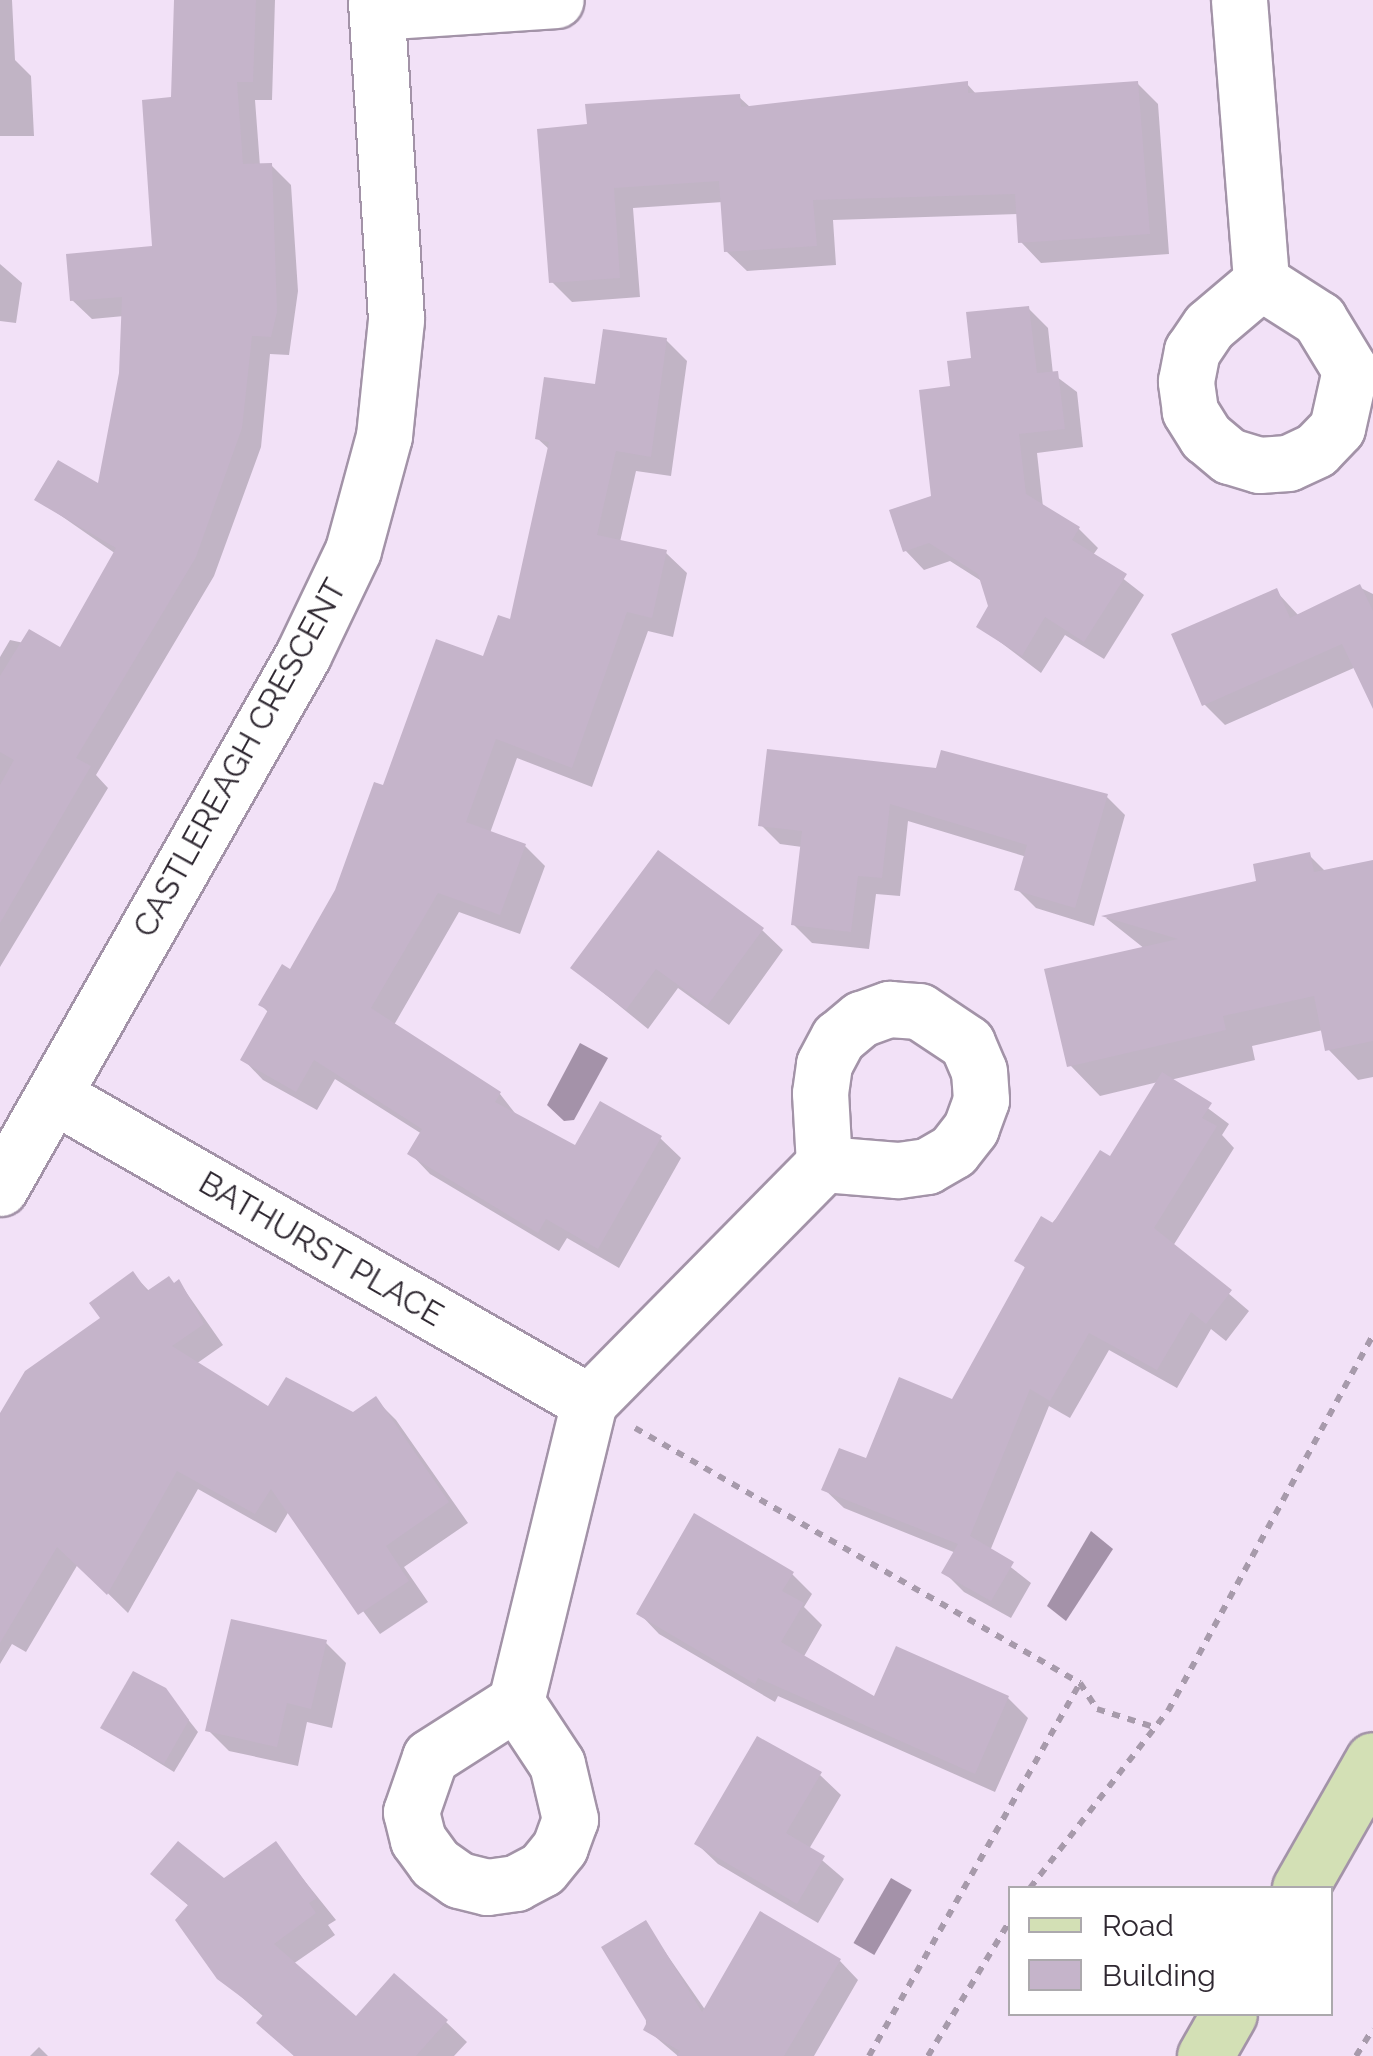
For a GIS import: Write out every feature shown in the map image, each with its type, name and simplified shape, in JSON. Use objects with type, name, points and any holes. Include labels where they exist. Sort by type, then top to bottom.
[{"type":"main road","points":[[1301,1886],[1373,1760]]},
{"type":"main road","points":[[1205,2056],[1228,2016]]},
{"type":"street","points":[[376,6],[556,0]]},
{"type":"street","points":[[1240,0],[1261,282]]},
{"type":"street","name":"CASTLEREAGH CRESCENT","points":[[0,1188],[304,655],[353,550],[384,436],[396,319],[376,6]]},
{"type":"street","name":"BATHURST PLACE","points":[[53,1095],[589,1402]]},
{"type":"street","points":[[516,1702],[589,1402],[824,1164]]},
{"type":"path","points":[[1032,1886],[1154,1727],[1373,1334]]},
{"type":"path","points":[[589,1402],[1080,1683],[1097,1709],[1154,1727]]},
{"type":"path","points":[[869,2056],[1080,1683]]},
{"type":"path","points":[[928,2056],[1008,1923]]},
{"type":"path","points":[[1356,2056],[1373,2030]]},
{"type":"shaded area","points":[[580,1043],[608,1058],[574,1120],[564,1121],[547,1105]]},
{"type":"shaded area","points":[[1091,1531],[1113,1549],[1066,1621],[1047,1606]]},
{"type":"shaded area","points":[[891,1878],[912,1890],[874,1955],[853,1943]]},
{"type":"building","points":[[174,0],[256,0],[253,82],[237,82],[243,164],[272,163],[277,312],[271,337],[252,336],[242,428],[196,557],[76,758],[91,766],[0,923],[0,785],[14,760],[0,752],[0,676],[29,629],[60,647],[116,548],[34,500],[58,460],[98,483],[119,373],[122,297],[70,301],[66,254],[152,246],[142,100],[171,97]]},
{"type":"building","points":[[968,81],[968,93],[1138,81],[1150,234],[1018,243],[1015,194],[813,200],[817,246],[724,252],[719,181],[614,188],[620,278],[549,283],[537,129],[587,124],[585,104],[740,94],[741,107]]},
{"type":"building","points":[[1029,306],[1037,373],[1058,371],[1065,429],[1019,434],[1026,494],[1080,527],[1072,540],[1127,574],[1084,642],[1045,617],[1022,656],[976,627],[988,606],[978,574],[929,543],[903,552],[889,510],[931,496],[919,390],[950,386],[947,361],[971,358],[966,312]]},
{"type":"building","points":[[603,329],[667,338],[651,457],[616,451],[597,535],[667,550],[652,618],[627,612],[572,768],[496,739],[466,822],[526,844],[500,915],[438,893],[371,1008],[501,1092],[495,1102],[575,1145],[600,1101],[662,1136],[598,1249],[546,1219],[538,1233],[407,1154],[422,1129],[314,1060],[296,1092],[240,1060],[268,1010],[258,1005],[282,964],[290,969],[335,890],[374,782],[383,785],[436,639],[483,656],[498,615],[510,619],[549,442],[535,439],[544,377],[595,384]]},
{"type":"building","points":[[1360,584],[1373,611],[1373,709],[1342,644],[1202,706],[1171,634],[1277,588],[1290,618]]},
{"type":"building","points":[[767,749],[936,768],[941,750],[1108,794],[1075,908],[1014,890],[1027,845],[890,804],[882,878],[858,876],[851,932],[791,925],[802,831],[758,826]]},
{"type":"building","points":[[658,850],[764,928],[707,1006],[656,969],[626,1010],[570,968]]},
{"type":"building","points":[[1310,852],[1314,872],[1373,860],[1373,1041],[1325,1051],[1314,996],[1223,1016],[1226,1030],[1067,1067],[1044,969],[1178,939],[1101,916],[1256,881],[1253,864]]},
{"type":"building","points":[[1162,1072],[1212,1103],[1202,1118],[1217,1126],[1154,1228],[1232,1290],[1206,1324],[1191,1312],[1157,1370],[1089,1333],[1050,1401],[1030,1389],[970,1536],[1014,1562],[991,1601],[941,1573],[958,1544],[821,1490],[839,1448],[866,1458],[899,1377],[952,1399],[1025,1267],[1014,1261],[1041,1216],[1053,1223],[1100,1150],[1110,1156]]},
{"type":"building","points":[[133,1271],[147,1291],[169,1276],[174,1283],[179,1279],[204,1324],[172,1346],[268,1406],[286,1377],[353,1412],[376,1396],[449,1502],[386,1546],[409,1581],[358,1615],[271,1489],[255,1514],[177,1471],[107,1595],[57,1547],[0,1643],[0,1413],[25,1371],[100,1318],[89,1303]]},
{"type":"building","points":[[694,1513],[794,1572],[782,1591],[804,1603],[781,1642],[874,1696],[896,1646],[1009,1696],[975,1774],[758,1678],[755,1684],[636,1614]]},
{"type":"building","points":[[231,1619],[327,1640],[311,1709],[287,1703],[277,1747],[205,1731]]},
{"type":"building","points":[[133,1671],[166,1688],[189,1720],[164,1764],[100,1728]]},
{"type":"building","points":[[757,1736],[822,1772],[786,1833],[825,1856],[797,1904],[694,1844]]},
{"type":"building","points":[[178,1841],[224,1878],[276,1841],[317,1898],[309,1903],[316,1913],[274,1944],[356,2016],[394,1973],[448,2020],[416,2056],[294,2056],[256,2023],[264,2014],[217,1979],[175,1920],[188,1905],[150,1874]]},
{"type":"building","points":[[760,1911],[841,1959],[784,2056],[677,2056],[680,2051],[643,2030],[647,2022],[601,1947],[646,1920],[702,2012]]}]
